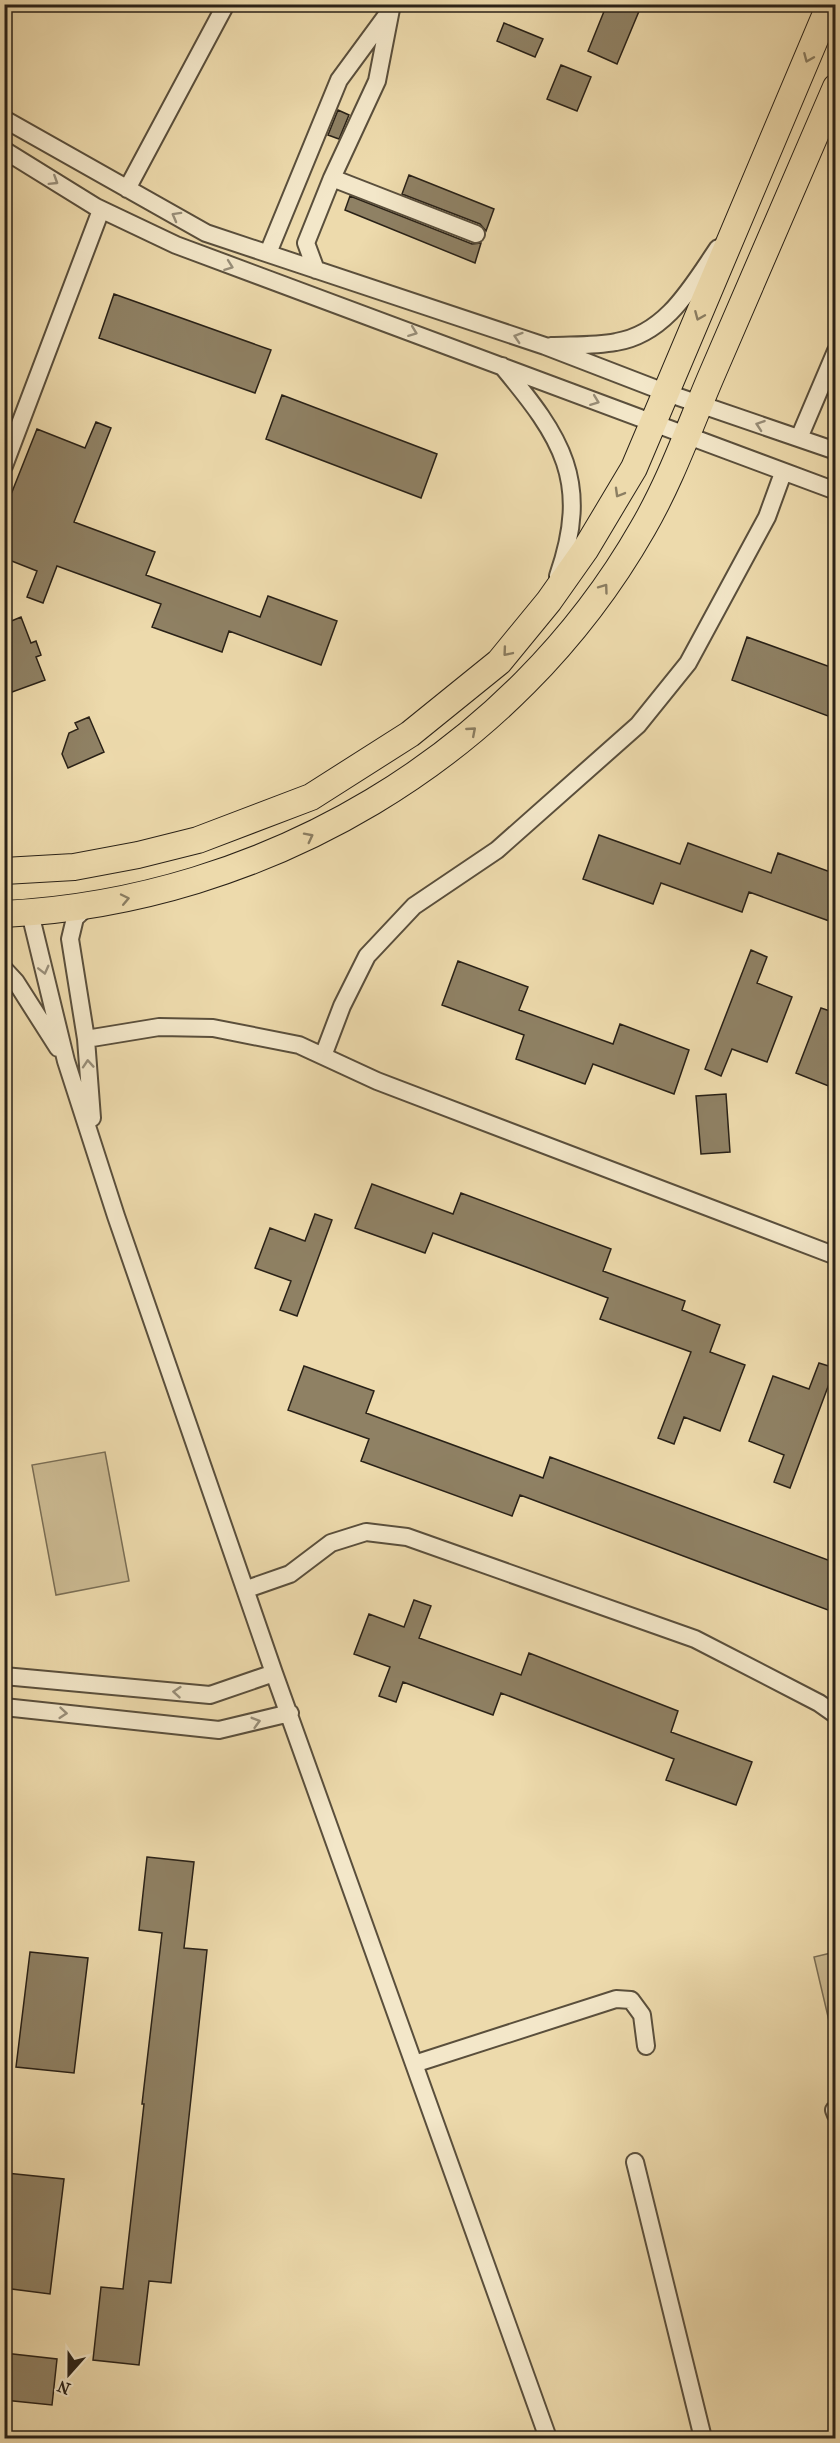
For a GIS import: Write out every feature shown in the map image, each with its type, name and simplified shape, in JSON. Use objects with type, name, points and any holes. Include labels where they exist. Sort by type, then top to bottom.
[{"type":"main road","points":[[4,871],[74,867],[198,840],[310,797],[410,734],[499,662],[549,601],[585,550],[610,510],[654,424],[830,4]]},
{"type":"main road","points":[[4,914],[87,907],[195,882],[300,842],[402,785],[453,748],[536,674],[574,629],[642,530],[675,469],[699,404],[836,87]]},
{"type":"street","points":[[127,189],[226,4]]},
{"type":"street","points":[[268,253],[339,80],[392,7]]},
{"type":"street","points":[[316,270],[306,243],[332,178],[377,81],[392,7]]},
{"type":"street","points":[[4,119],[206,232],[545,346],[667,393],[836,451]]},
{"type":"street","points":[[4,150],[101,210],[223,264],[836,491]]},
{"type":"street","points":[[332,178],[476,234]]},
{"type":"street","points":[[4,466],[101,210]]},
{"type":"street","points":[[545,346],[616,342],[636,336],[656,325],[688,291],[744,210]]},
{"type":"street","points":[[799,438],[836,351]]},
{"type":"street","points":[[501,366],[542,414],[558,445],[568,472],[573,496],[572,528],[549,601]]},
{"type":"street","points":[[323,1056],[342,1006],[368,956],[414,906],[497,850],[638,725],[688,663],[767,517],[783,473]]},
{"type":"street","points":[[87,907],[75,918],[70,939],[86,1040],[94,1143]]},
{"type":"street","points":[[30,913],[66,1060],[120,1228],[247,1589],[274,1673],[549,2439]]},
{"type":"street","points":[[4,969],[16,982],[66,1060]]},
{"type":"street","points":[[86,1040],[159,1027],[213,1028],[299,1045],[377,1081],[836,1256]]},
{"type":"street","points":[[247,1589],[290,1574],[331,1543],[366,1533],[407,1537],[695,1640],[819,1703],[836,1715]]},
{"type":"street","points":[[4,1676],[210,1695],[274,1673]]},
{"type":"street","points":[[4,1707],[219,1730],[290,1713]]},
{"type":"street","points":[[414,2064],[616,1999],[631,2000],[642,2015],[646,2046]]},
{"type":"street","points":[[635,2162],[703,2439]]},
{"type":"shaded area","points":[[105,1452],[129,1581],[56,1595],[32,1465]]},
{"type":"shaded area","points":[[835,1952],[835,2020],[829,2021],[814,1957]]},
{"type":"building","points":[[607,4],[642,4],[617,64],[588,51]]},
{"type":"building","points":[[504,23],[543,39],[535,57],[497,41]]},
{"type":"building","points":[[561,65],[591,77],[577,111],[547,99]]},
{"type":"building","points":[[338,110],[349,115],[339,139],[328,135]]},
{"type":"building","points":[[409,175],[494,209],[486,231],[480,224],[402,194]]},
{"type":"building","points":[[350,196],[472,244],[481,243],[475,263],[345,210]]},
{"type":"building","points":[[114,294],[271,350],[255,393],[99,338]]},
{"type":"building","points":[[282,395],[437,454],[421,498],[266,439]]},
{"type":"building","points":[[96,422],[111,428],[74,522],[155,552],[146,575],[260,617],[268,596],[337,621],[321,665],[229,631],[222,652],[152,627],[161,604],[57,566],[43,603],[27,597],[37,571],[4,558],[4,512],[37,429],[85,448]]},
{"type":"building","points":[[21,617],[31,643],[36,641],[41,655],[36,657],[45,680],[4,695],[4,624]]},
{"type":"building","points":[[747,637],[836,669],[836,719],[732,680]]},
{"type":"building","points":[[89,717],[104,752],[68,768],[62,754],[69,733],[78,729],[75,723]]},
{"type":"building","points":[[599,835],[680,864],[688,843],[771,873],[778,853],[836,874],[836,913],[832,922],[749,892],[742,912],[661,883],[653,904],[583,879]]},
{"type":"building","points":[[751,950],[767,957],[757,983],[792,997],[767,1062],[732,1049],[721,1076],[705,1069]]},
{"type":"building","points":[[458,961],[528,987],[519,1010],[613,1044],[620,1024],[689,1050],[674,1094],[593,1064],[585,1084],[516,1059],[524,1035],[442,1005]]},
{"type":"building","points":[[821,1008],[836,1013],[836,1089],[796,1073]]},
{"type":"building","points":[[726,1094],[730,1152],[701,1154],[696,1096]]},
{"type":"building","points":[[372,1184],[453,1214],[461,1193],[611,1249],[603,1271],[685,1301],[682,1310],[720,1325],[710,1352],[745,1365],[720,1431],[684,1417],[674,1444],[658,1438],[691,1352],[600,1319],[608,1298],[526,1267],[433,1233],[425,1253],[355,1228]]},
{"type":"building","points":[[315,1214],[332,1220],[297,1316],[280,1310],[291,1281],[255,1268],[270,1228],[305,1241]]},
{"type":"building","points":[[819,1363],[835,1368],[790,1488],[774,1482],[784,1455],[749,1441],[773,1376],[809,1389]]},
{"type":"building","points":[[304,1366],[374,1391],[366,1413],[543,1478],[550,1457],[836,1563],[836,1613],[520,1495],[512,1516],[361,1461],[369,1439],[288,1410]]},
{"type":"building","points":[[414,1600],[431,1606],[419,1638],[521,1675],[529,1653],[678,1711],[671,1732],[752,1762],[736,1805],[666,1780],[674,1759],[501,1693],[493,1715],[403,1682],[396,1702],[379,1696],[390,1667],[354,1654],[369,1614],[404,1627]]},
{"type":"building","points":[[147,1857],[194,1862],[184,1948],[207,1950],[171,2283],[149,2281],[139,2365],[93,2360],[101,2287],[123,2289],[144,2104],[142,2104],[162,1933],[139,1930]]},
{"type":"building","points":[[30,1952],[88,1958],[74,2073],[16,2067]]},
{"type":"building","points":[[6,2173],[64,2179],[50,2294],[4,2288]]},
{"type":"building","points":[[4,2353],[57,2359],[52,2405],[4,2400]]}]
